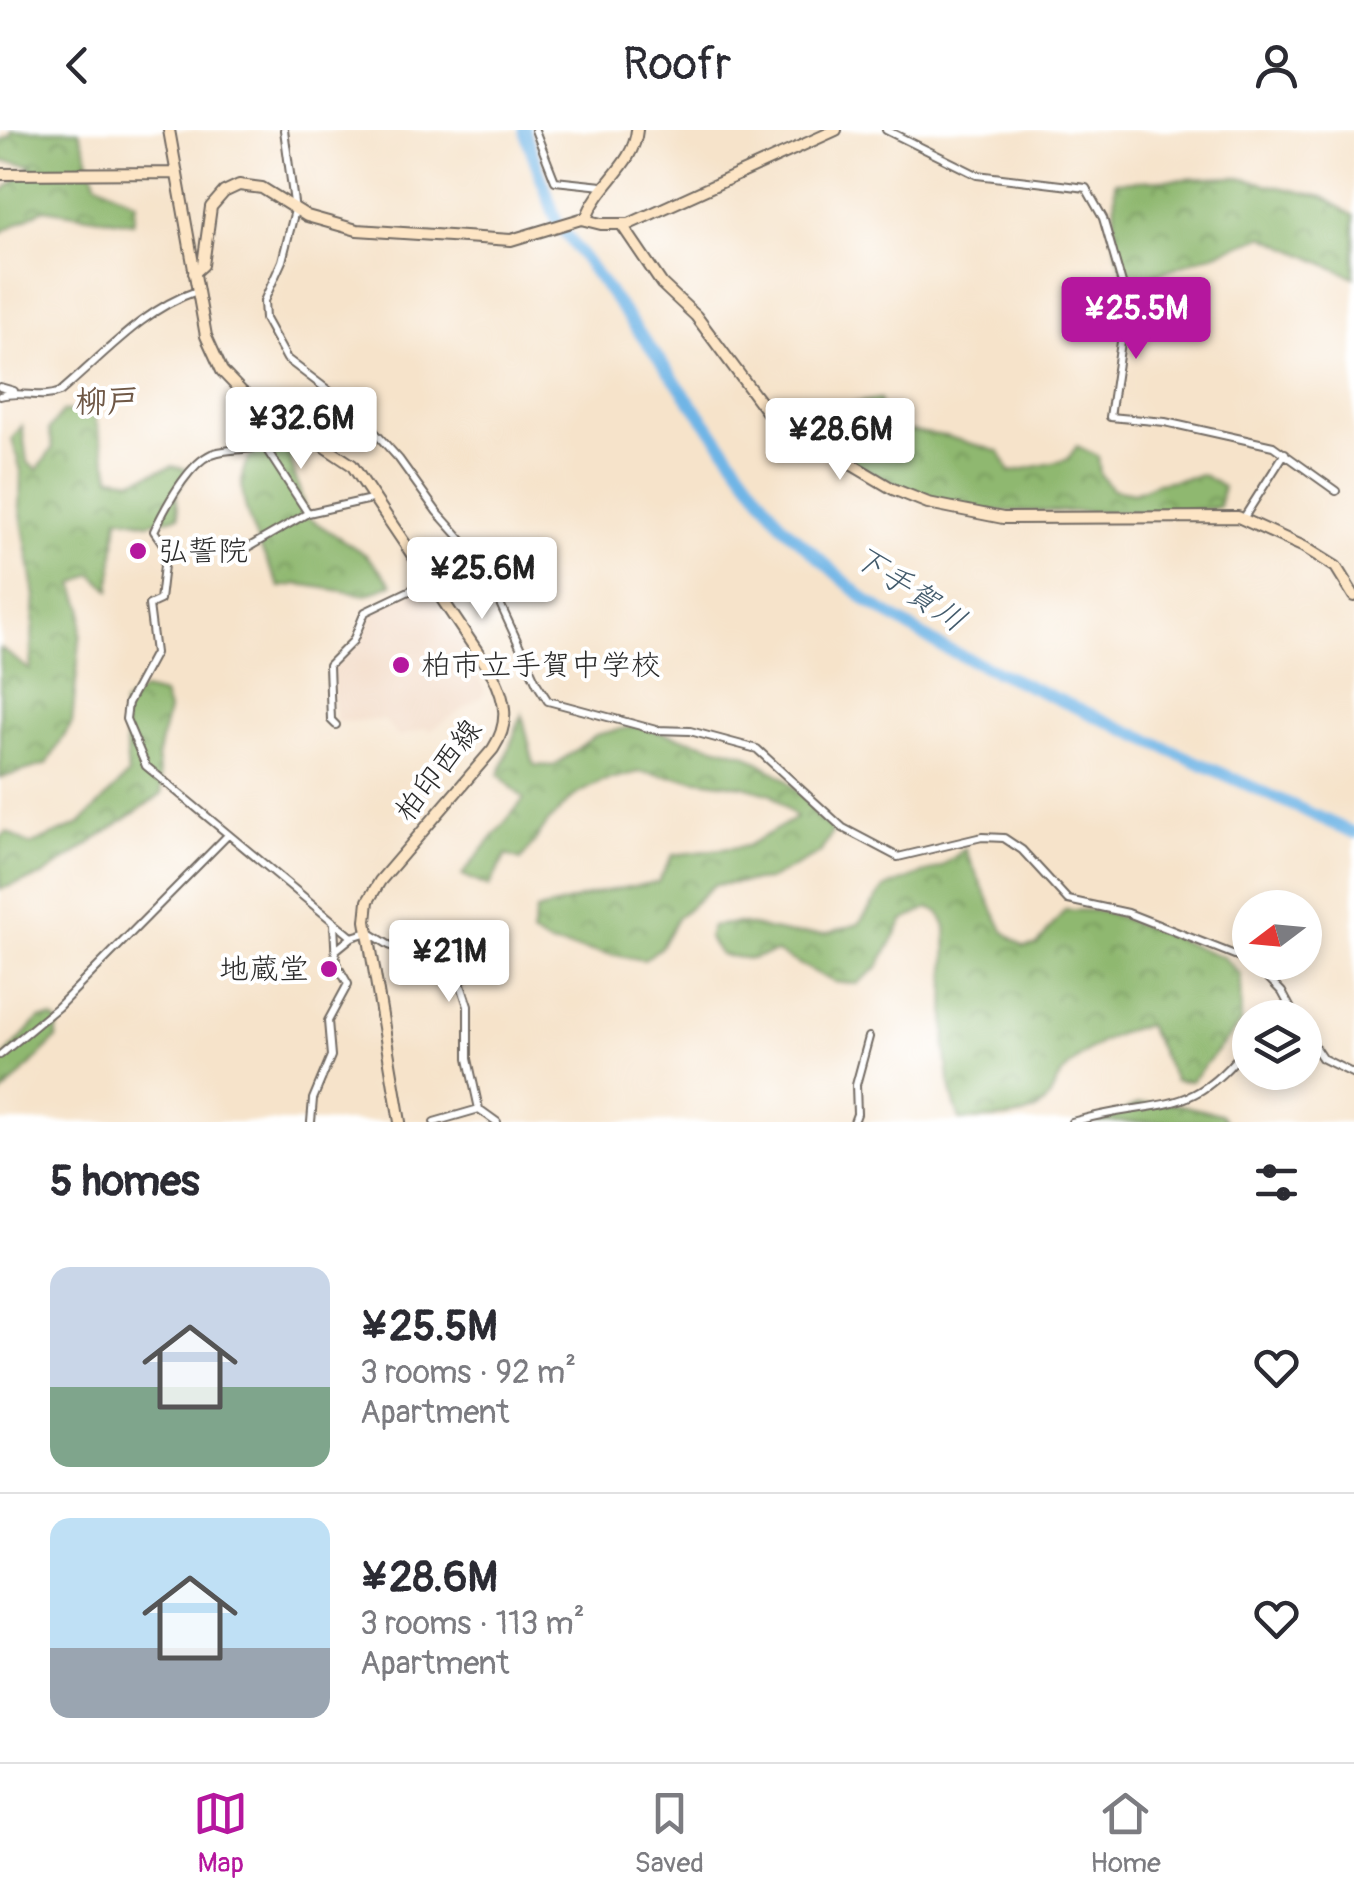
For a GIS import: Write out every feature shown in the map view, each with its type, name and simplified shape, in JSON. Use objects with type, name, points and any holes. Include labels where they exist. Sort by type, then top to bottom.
[{"type":"street","name":"柏印西線","points":[[169,130],[210,348],[222,371],[242,392],[352,465],[493,675],[504,699],[505,720],[487,758],[372,891],[366,910],[400,1122]]},
{"type":"street","points":[[284,130],[295,210],[282,261],[264,301],[265,319],[287,359],[354,410],[399,458],[437,512],[480,560],[536,684],[548,701],[656,730],[690,731],[758,750],[842,828],[898,857],[982,837],[1004,838],[1022,850],[1068,900],[1128,913],[1232,954]]},
{"type":"street","points":[[535,130],[555,181],[602,186]]},
{"type":"street","points":[[586,219],[602,186],[633,151],[637,130]]},
{"type":"street","points":[[194,272],[203,264],[211,207],[224,192],[240,186],[262,188],[295,210],[357,230],[490,240],[529,237],[586,219],[622,225],[836,130]]},
{"type":"street","points":[[886,130],[977,175],[1086,188],[1102,218],[1126,302],[1110,417],[1166,422],[1272,446],[1336,492]]},
{"type":"street","points":[[0,174],[176,173]]},
{"type":"street","points":[[622,225],[662,284],[708,330],[770,416],[893,489],[928,503],[1004,518],[1227,514],[1244,518],[1304,547],[1336,567],[1354,596]]},
{"type":"street","points":[[0,387],[50,396],[60,392],[144,318],[175,299],[198,291]]},
{"type":"street","points":[[0,396],[15,392]]},
{"type":"street","points":[[265,448],[278,417]]},
{"type":"street","points":[[265,448],[308,513]]},
{"type":"street","points":[[265,448],[213,454],[195,465],[154,530],[166,548],[160,600],[149,604],[155,653],[127,708],[126,719],[146,766],[352,938]]},
{"type":"street","points":[[1244,518],[1285,453]]},
{"type":"street","points":[[200,551],[242,552],[308,513],[377,498]]},
{"type":"street","points":[[336,725],[331,720],[329,665],[352,641],[365,612],[431,580]]},
{"type":"street","points":[[0,1055],[58,1007],[228,835]]},
{"type":"street","points":[[312,1122],[313,1099],[331,1056],[328,1021],[348,984],[336,963],[334,923]]},
{"type":"street","points":[[336,950],[368,932],[432,962],[460,982],[468,1006],[468,1059],[480,1110],[497,1122]]},
{"type":"street","points":[[460,982],[482,963]]},
{"type":"street","points":[[854,1122],[856,1085],[869,1037]]},
{"type":"street","points":[[1322,1058],[1354,1074]]},
{"type":"street","points":[[1072,1122],[1103,1113],[1172,1112],[1197,1103],[1232,1070]]},
{"type":"street","points":[[434,1122],[480,1110]]},
{"type":"shaded area","name":"柏市立手賀中学校","points":[[424,586],[472,653],[466,659],[485,690],[484,695],[430,731],[427,728],[398,737],[384,720],[336,722],[331,669],[335,661],[352,644],[369,612]]},
{"type":"green space","points":[[11,130],[79,130],[96,182],[136,203],[133,223],[44,209],[0,233],[0,193],[33,165],[0,161],[0,141],[12,134]]},
{"type":"green space","points":[[1235,177],[1323,197],[1354,216],[1354,277],[1263,236],[1132,283],[1117,249],[1115,182]]},
{"type":"green space","points":[[880,399],[881,427],[945,436],[1000,452],[1010,472],[1067,460],[1077,446],[1098,456],[1100,474],[1112,489],[1134,493],[1158,483],[1203,475],[1223,487],[1219,507],[1177,512],[981,511],[910,492],[840,456],[796,426],[836,417],[847,405]]},
{"type":"green space","points":[[93,411],[111,477],[134,480],[172,466],[189,470],[176,495],[179,516],[148,523],[118,517],[110,590],[92,574],[74,584],[83,609],[72,723],[47,764],[0,778],[0,648],[30,670],[35,596],[20,508],[21,471],[12,439],[22,426],[27,462],[37,470],[53,448],[49,430],[62,412]]},
{"type":"green space","points":[[281,445],[288,452],[307,517],[366,555],[392,584],[367,595],[299,584],[280,587],[252,528],[242,483],[246,464],[258,451]]},
{"type":"green space","points":[[143,690],[163,695],[168,710],[157,758],[162,794],[42,876],[0,889],[0,837],[7,832],[30,845],[80,824],[128,775],[123,704]]},
{"type":"green space","points":[[522,714],[534,765],[554,766],[596,735],[635,726],[745,754],[784,778],[810,803],[817,819],[834,829],[820,853],[768,880],[714,885],[678,917],[661,947],[644,960],[549,944],[532,934],[536,911],[601,892],[658,882],[673,855],[747,846],[796,818],[772,794],[744,786],[639,772],[602,781],[573,797],[549,821],[521,860],[506,855],[489,887],[462,875],[524,799],[499,775]]},
{"type":"green space","points":[[965,849],[1003,931],[1024,947],[1037,945],[1065,910],[1103,911],[1223,957],[1232,966],[1232,980],[1240,980],[1241,1000],[1232,1000],[1232,1033],[1191,1081],[1175,1080],[1147,1025],[1123,1032],[1089,1050],[1069,1067],[1047,1101],[1036,1110],[1004,1118],[960,1120],[948,1073],[946,927],[939,912],[928,908],[903,921],[878,967],[857,984],[834,982],[776,952],[751,959],[720,955],[708,937],[712,926],[738,923],[792,934],[825,934],[859,924],[884,888],[941,867]]},
{"type":"green space","points":[[53,1018],[58,1024],[56,1039],[0,1096],[0,1061],[39,1019]]},
{"type":"green space","points":[[1171,1103],[1221,1114],[1227,1122],[1097,1122],[1139,1104]]},
{"type":"waterway","name":"下手賀川","points":[[524,130],[557,222]]},
{"type":"waterway","name":"下手賀川","points":[[562,229],[783,526],[867,601],[940,646],[1354,833]]},
{"type":"place","name":"弘誓院","points":[[138,551]]},
{"type":"place","name":"柏市立手賀中学校","points":[[401,665]]},
{"type":"place","name":"地蔵堂","points":[[329,969]]},
{"type":"district","name":"柳戸","points":[[107,401]]}]
